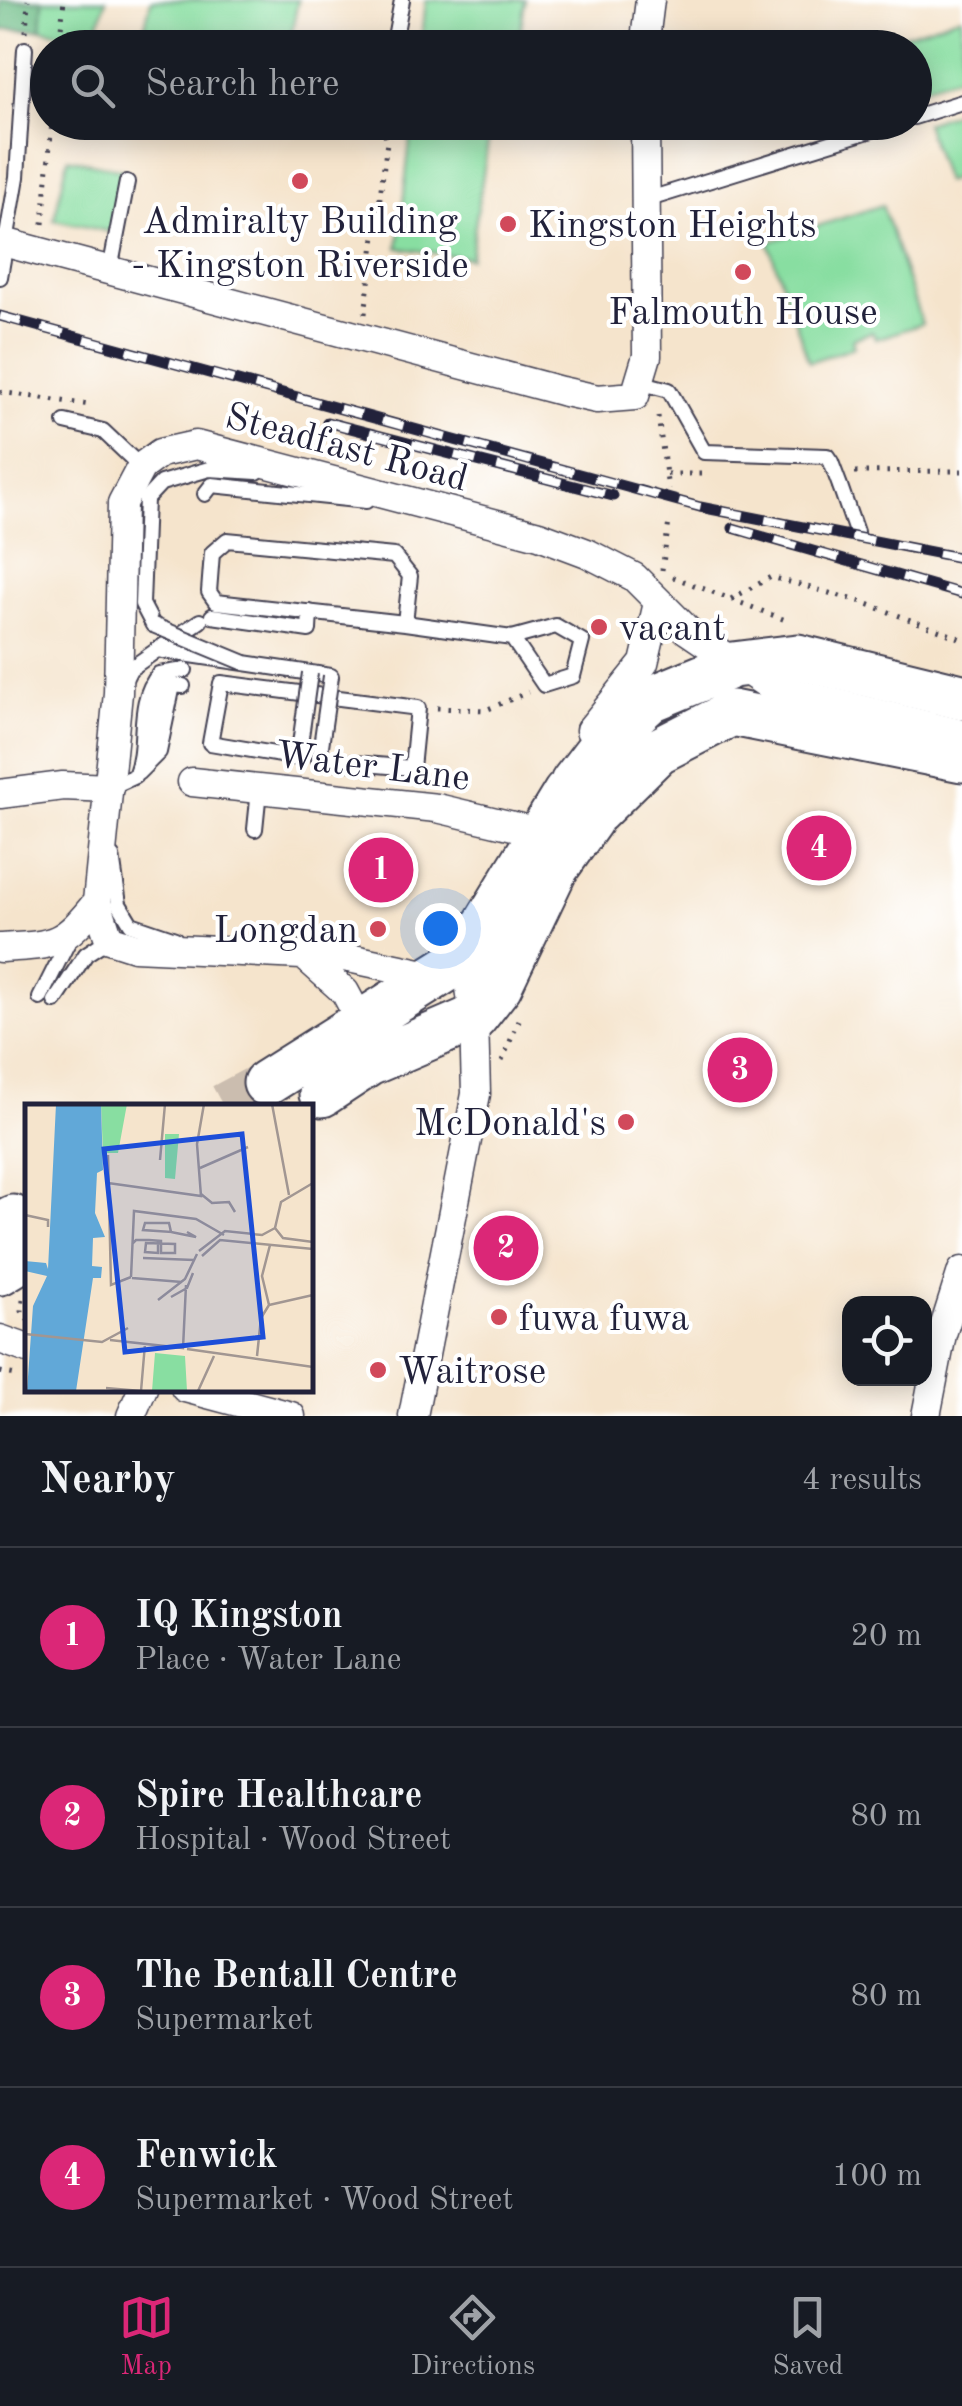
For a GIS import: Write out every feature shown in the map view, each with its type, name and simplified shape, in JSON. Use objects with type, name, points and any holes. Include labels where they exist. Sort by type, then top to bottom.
[{"type":"main road","points":[[322,1094],[367,1042],[460,960],[534,830],[573,792],[605,741],[651,698],[733,665],[798,656],[962,697]]},
{"type":"main road","points":[[573,792],[732,713],[962,759]]},
{"type":"main road","points":[[266,1083],[367,1042],[474,1018],[499,986],[555,869],[573,792]]},
{"type":"main road","points":[[0,1272],[13,1233]]},
{"type":"street","points":[[646,30],[650,0]]},
{"type":"street","points":[[6,242],[598,399],[637,389],[646,356],[645,140]]},
{"type":"street","name":"Steadfast Road","points":[[142,467],[160,453],[196,446],[539,535],[634,577],[658,603],[733,665],[796,696],[962,734]]},
{"type":"street","points":[[142,467],[122,503],[118,693],[97,902],[109,939],[134,947],[215,949],[307,958],[460,960],[474,1018],[474,1110],[413,1416]]},
{"type":"street","points":[[573,792],[650,650],[658,603]]},
{"type":"street","name":"Water Lane","points":[[192,782],[437,808],[534,830]]},
{"type":"street","points":[[0,794],[63,786],[108,797]]},
{"type":"street","points":[[0,948],[49,946],[74,930],[97,902]]},
{"type":"street","points":[[307,958],[344,992],[367,1042]]},
{"type":"street","points":[[926,1416],[942,1334],[962,1270]]},
{"type":"street","points":[[131,1416],[143,1391]]},
{"type":"street","points":[[196,1391],[290,1416]]},
{"type":"lane","points":[[396,30],[402,0]]},
{"type":"lane","points":[[0,277],[16,177],[26,50]]},
{"type":"lane","points":[[932,111],[962,102]]},
{"type":"lane","points":[[646,200],[840,140]]},
{"type":"lane","points":[[110,270],[127,182]]},
{"type":"lane","points":[[637,389],[668,390],[704,452],[827,456],[856,532]]},
{"type":"lane","points":[[65,422],[102,431],[142,467]]},
{"type":"lane","points":[[245,662],[153,625],[142,604],[146,499],[161,483],[209,469],[297,475]]},
{"type":"lane","points":[[205,494],[212,485],[416,503]]},
{"type":"lane","points":[[406,623],[410,576],[394,556],[227,540],[212,553],[209,592],[216,602],[512,638],[556,626],[582,641],[573,676],[544,685],[512,638]]},
{"type":"lane","points":[[118,693],[130,669],[206,618],[309,630],[310,612]]},
{"type":"lane","points":[[157,650],[245,662],[310,672],[331,676],[320,760],[412,768],[418,708],[221,683],[210,743],[298,758],[310,672]]},
{"type":"lane","points":[[136,776],[141,761],[145,691],[159,674],[185,670]]},
{"type":"lane","points":[[178,686],[159,752],[108,797],[118,904],[131,924],[215,949]]},
{"type":"lane","points":[[256,829],[259,790]]},
{"type":"lane","points":[[74,930],[48,999],[86,954],[109,939]]},
{"type":"path","points":[[26,50],[28,0]]},
{"type":"path","points":[[61,30],[64,0]]},
{"type":"path","points":[[41,252],[50,140]]},
{"type":"path","points":[[360,336],[383,196],[387,140]]},
{"type":"path","points":[[637,389],[655,406],[661,425],[668,489]]},
{"type":"path","points":[[669,522],[662,573],[731,599],[771,577],[862,602],[962,639]]},
{"type":"path","points":[[418,708],[486,710],[544,685]]},
{"type":"path","points":[[40,1397],[41,1391]]},
{"type":"green space","points":[[0,0],[106,0],[97,30],[0,30]]},
{"type":"green space","points":[[0,0],[43,0],[41,29],[0,30]]},
{"type":"green space","points":[[151,0],[298,0],[292,30],[144,30]]},
{"type":"green space","points":[[426,0],[525,0],[521,30],[423,30]]},
{"type":"green space","points":[[962,16],[962,75],[932,84],[932,30],[919,30]]},
{"type":"green space","points":[[962,110],[962,176],[945,182],[931,140],[932,121]]},
{"type":"green space","points":[[410,140],[488,140],[470,258],[398,248]]},
{"type":"green space","points":[[68,158],[123,170],[111,232],[54,220]]},
{"type":"green space","points":[[882,205],[922,324],[876,339],[872,332],[852,339],[854,347],[809,362],[768,242]]},
{"type":"tunnel","points":[[227,1104],[266,1083]]},
{"type":"railway","points":[[0,316],[700,507],[962,558]]},
{"type":"railway","points":[[327,422],[613,496]]},
{"type":"railway","points":[[733,528],[962,594]]},
{"type":"place","name":"Admiralty Building - Kingston Riverside","points":[[300,181]]},
{"type":"place","name":"Kingston Heights","points":[[508,224]]},
{"type":"place","name":"Falmouth House","points":[[743,272]]},
{"type":"place","name":"vacant","points":[[599,627]]},
{"type":"place","name":"Fenwick","points":[[819,848]]},
{"type":"place","name":"IQ Kingston","points":[[381,870]]},
{"type":"place","name":"Longdan","points":[[378,929]]},
{"type":"place","name":"The Bentall Centre","points":[[740,1070]]},
{"type":"place","name":"McDonald's","points":[[626,1122]]},
{"type":"place","name":"Spire Healthcare","points":[[506,1248]]},
{"type":"place","name":"fuwa fuwa","points":[[499,1317]]},
{"type":"place","name":"Waitrose","points":[[378,1370]]}]
